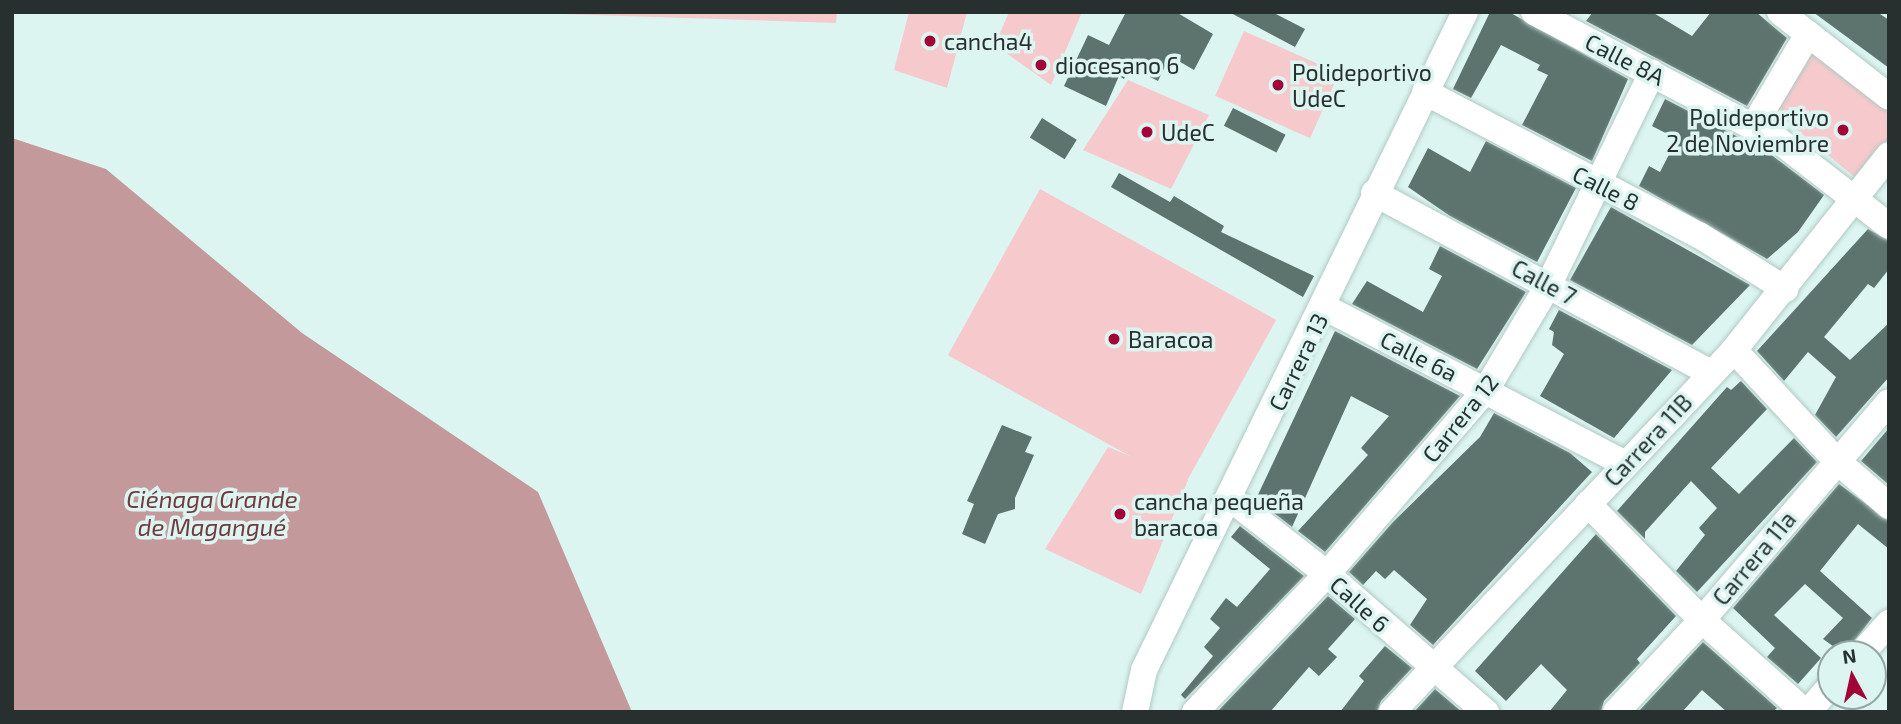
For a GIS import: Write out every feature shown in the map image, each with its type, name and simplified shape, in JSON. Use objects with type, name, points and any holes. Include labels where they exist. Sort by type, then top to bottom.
[{"type":"street","name":"Carrera 13","points":[[1135,712],[1144,670],[1231,499],[1324,307],[1374,193],[1465,12]]},
{"type":"street","name":"Calle 8A","points":[[1534,12],[1778,140],[1889,226]]},
{"type":"street","points":[[1753,127],[1800,21],[1889,97]]},
{"type":"street","name":"Carrera 12","points":[[1195,712],[1327,575],[1486,390],[1549,284],[1652,73]]},
{"type":"street","name":"Calle 8","points":[[1425,92],[1699,235],[1785,289]]},
{"type":"street","name":"Carrera 11B","points":[[1392,712],[1734,350],[1889,155]]},
{"type":"street","name":"Calle 7","points":[[1374,193],[1712,373]]},
{"type":"street","name":"Calle 6a","points":[[1324,307],[1625,464]]},
{"type":"street","points":[[1734,350],[1836,460],[1889,506]]},
{"type":"street","name":"Carrera 11a","points":[[1616,712],[1702,620],[1836,460],[1889,402]]},
{"type":"street","name":"Calle 6","points":[[1231,499],[1327,575],[1486,712]]},
{"type":"street","points":[[1588,504],[1702,620],[1806,712]]},
{"type":"street","points":[[1874,640],[1889,623]]},
{"type":"shaded area","points":[[503,12],[837,12],[836,23]]},
{"type":"shaded area","name":"cancha4","points":[[909,12],[967,12],[947,88],[894,70]]},
{"type":"shaded area","name":"diocesano 6","points":[[1009,12],[1082,12],[1051,85],[995,45]]},
{"type":"shaded area","name":"Polideportivo UdeC","points":[[1244,31],[1339,73],[1310,138],[1215,96]]},
{"type":"shaded area","name":"Polideportivo 2 de Noviembre","points":[[1810,51],[1889,105],[1889,150],[1862,183],[1773,110]]},
{"type":"shaded area","name":"UdeC","points":[[1128,80],[1209,115],[1171,189],[1083,150]]},
{"type":"shaded area","name":"Baracoa","points":[[1040,189],[1276,320],[1184,486],[948,355]]},
{"type":"shaded area","name":"cancha pequeña baracoa","points":[[1108,447],[1188,480],[1141,594],[1045,549]]},
{"type":"water","name":"Ciénaga Grande de Magangué","points":[[12,138],[106,169],[302,333],[538,492],[632,712],[12,712]]},
{"type":"building","points":[[1126,12],[1176,12],[1213,34],[1194,70],[1170,56],[1158,81],[1130,67],[1124,79],[1119,76],[1106,106],[1064,86],[1088,35],[1109,45]]},
{"type":"building","points":[[1229,12],[1272,12],[1305,29],[1295,47]]},
{"type":"building","points":[[1490,12],[1509,12],[1628,79],[1592,161],[1522,125],[1548,75],[1537,70],[1540,65],[1501,45],[1471,98],[1453,89]]},
{"type":"building","points":[[1593,12],[1652,12],[1692,36],[1711,12],[1756,12],[1787,38],[1747,106],[1586,21]]},
{"type":"building","points":[[1813,12],[1877,12],[1889,20],[1889,68]]},
{"type":"building","points":[[1665,99],[1769,153],[1824,195],[1798,232],[1767,259],[1639,186],[1649,166],[1660,172],[1677,139],[1652,126]]},
{"type":"building","points":[[1233,108],[1286,135],[1276,153],[1224,126]]},
{"type":"building","points":[[1042,118],[1077,140],[1065,159],[1030,138]]},
{"type":"building","points":[[1486,141],[1576,188],[1537,262],[1450,216],[1408,187],[1428,148],[1470,172]]},
{"type":"building","points":[[1119,173],[1170,202],[1174,196],[1224,226],[1221,232],[1314,276],[1303,297],[1111,187]]},
{"type":"building","points":[[1611,207],[1750,285],[1692,345],[1570,280]]},
{"type":"building","points":[[1868,229],[1889,241],[1889,269],[1874,288],[1868,284],[1824,337],[1850,360],[1889,323],[1889,377],[1836,437],[1815,415],[1836,377],[1808,352],[1784,381],[1757,351]]},
{"type":"building","points":[[1440,246],[1526,292],[1477,369],[1352,304],[1367,281],[1423,312],[1442,276],[1429,269]]},
{"type":"building","points":[[1559,310],[1672,370],[1614,438],[1540,396],[1564,354],[1552,345],[1554,332],[1549,329]]},
{"type":"building","points":[[1335,331],[1460,396],[1325,552],[1298,531],[1368,455],[1361,448],[1389,416],[1351,396],[1292,527],[1256,499]]},
{"type":"building","points":[[1741,381],[1767,409],[1711,468],[1739,494],[1794,438],[1817,462],[1697,592],[1676,571],[1705,535],[1699,528],[1717,508],[1691,481],[1645,532],[1645,539],[1617,511],[1727,387],[1731,390]]},
{"type":"building","points":[[1494,413],[1570,453],[1592,472],[1433,645],[1410,625],[1427,599],[1394,570],[1385,579],[1376,571],[1363,585],[1349,572],[1393,522],[1480,437]]},
{"type":"building","points":[[1002,425],[1032,437],[1025,452],[1034,455],[1015,498],[1015,509],[998,514],[985,544],[962,534],[974,504],[967,501]]},
{"type":"building","points":[[1889,428],[1889,485],[1861,461]]},
{"type":"building","points":[[1839,484],[1889,521],[1889,549],[1858,524],[1820,571],[1872,618],[1855,640],[1823,639],[1843,618],[1805,584],[1774,615],[1817,654],[1817,663],[1798,684],[1767,657],[1775,648],[1733,608]]},
{"type":"building","points":[[1240,526],[1304,576],[1185,699],[1181,695],[1213,656],[1204,647],[1220,628],[1210,619],[1226,598],[1237,607],[1270,569],[1231,537]]},
{"type":"building","points":[[1596,534],[1676,616],[1637,659],[1640,663],[1604,701],[1601,712],[1549,712],[1567,690],[1541,664],[1506,701],[1475,671]]},
{"type":"building","points":[[1328,596],[1355,619],[1328,649],[1337,657],[1319,676],[1309,667],[1270,712],[1217,712]]},
{"type":"building","points":[[1703,642],[1777,708],[1773,712],[1727,712],[1702,690],[1682,712],[1638,712]]},
{"type":"building","points":[[1385,646],[1412,668],[1381,701],[1377,712],[1340,712],[1364,681],[1359,676]]},
{"type":"building","points":[[1435,689],[1462,712],[1414,712]]},
{"type":"place","name":"cancha4","points":[[930,41]]},
{"type":"place","name":"diocesano 6","points":[[1041,65]]},
{"type":"place","name":"Polideportivo UdeC","points":[[1278,85]]},
{"type":"place","name":"Polideportivo 2 de Noviembre","points":[[1843,130]]},
{"type":"place","name":"UdeC","points":[[1147,132]]},
{"type":"place","name":"Baracoa","points":[[1114,339]]},
{"type":"place","name":"cancha pequeña baracoa","points":[[1120,514]]}]
